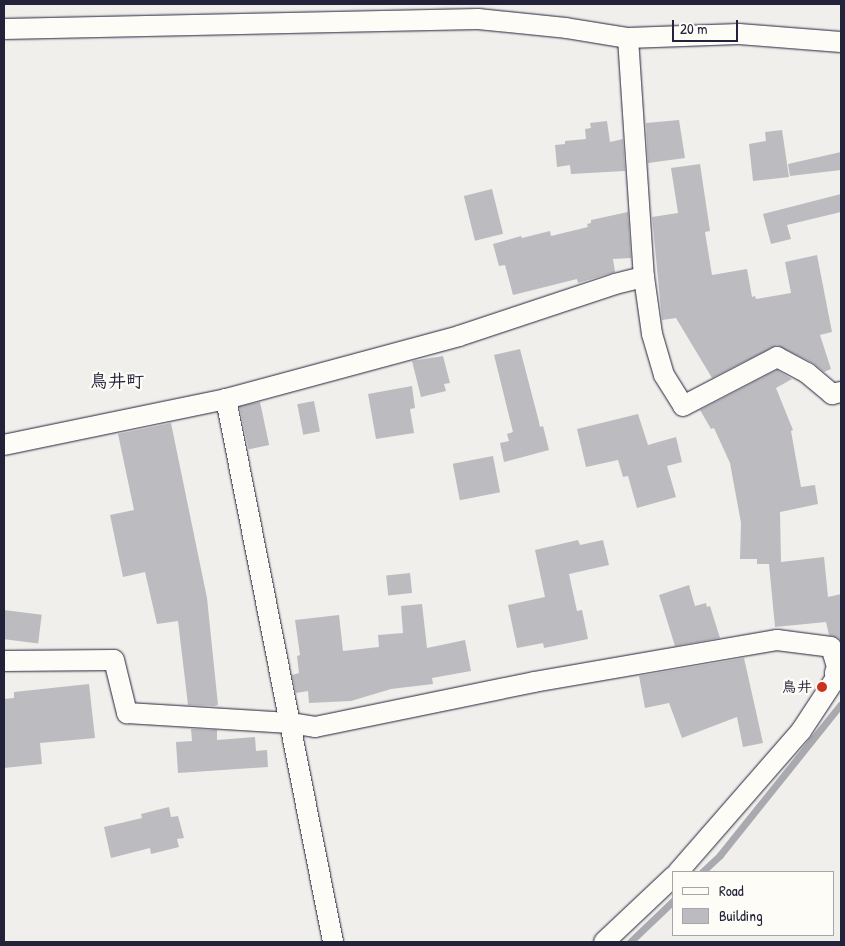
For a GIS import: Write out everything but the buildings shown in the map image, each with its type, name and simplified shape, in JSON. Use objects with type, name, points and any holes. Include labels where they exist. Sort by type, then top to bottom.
[{"type":"street","points":[[4,29],[478,11],[628,38],[739,34],[841,42]]},
{"type":"street","points":[[628,38],[644,277],[652,334],[661,366],[683,406],[725,382],[777,357],[807,373],[832,394],[841,392]]},
{"type":"street","points":[[4,445],[226,399],[459,336],[615,284],[644,277]]},
{"type":"street","points":[[226,399],[333,942]]},
{"type":"street","points":[[4,661],[114,660],[127,713],[290,723],[314,727],[534,682],[777,640],[831,647],[841,672],[801,731],[679,871]]},
{"type":"street","points":[[604,942],[672,878]]},
{"type":"waterway","points":[[703,871],[720,855],[841,704]]},
{"type":"waterway","points":[[630,942],[672,902]]},
{"type":"place","name":"鳥井","points":[[822,687]]},
{"type":"district","name":"鳥井町","points":[[117,381]]}]
